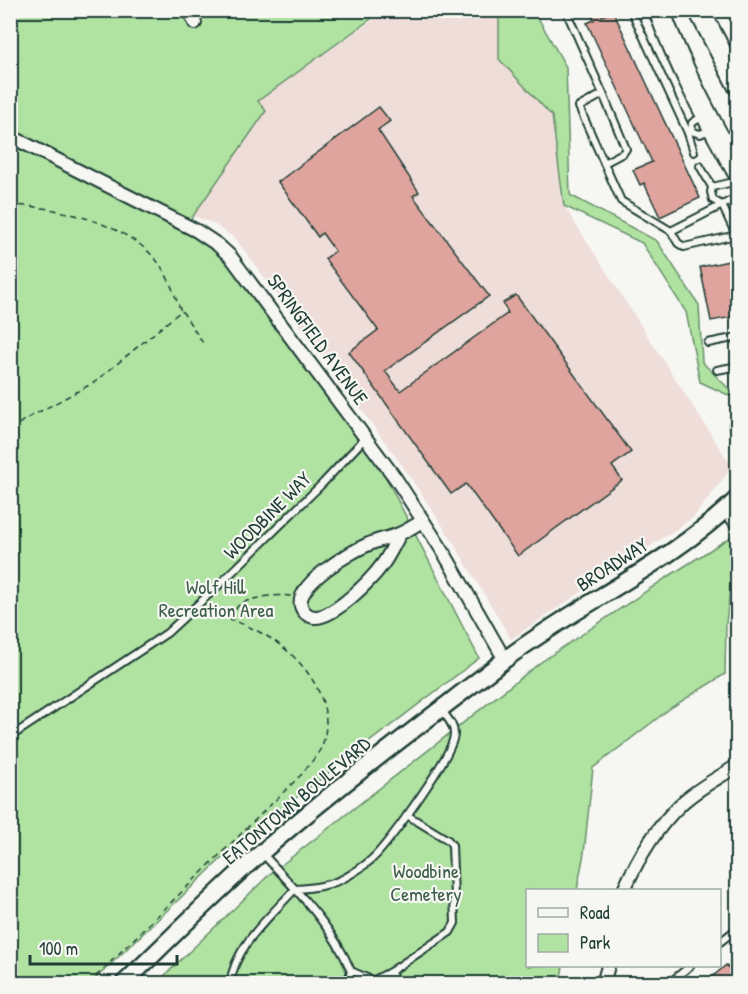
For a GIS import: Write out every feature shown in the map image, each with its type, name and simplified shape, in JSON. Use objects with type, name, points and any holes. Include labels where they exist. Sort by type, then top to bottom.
[{"type":"highway","points":[[659,10],[669,38],[738,172]]},
{"type":"highway","points":[[699,10],[738,85]]},
{"type":"street","points":[[189,10],[195,23]]},
{"type":"street","name":"SPRINGFIELD AVENUE","points":[[10,136],[197,231],[218,245],[242,268],[366,437],[423,521],[505,660]]},
{"type":"street","name":"BROADWAY","points":[[505,660],[659,560],[738,498]]},
{"type":"street","points":[[726,509],[738,526]]},
{"type":"street","points":[[400,534],[381,566],[343,604],[324,616],[310,616],[303,610],[301,598],[312,580],[368,544],[400,534],[423,521]]},
{"type":"street","name":"EATONTOWN BOULEVARD","points":[[123,984],[262,852],[505,660]]},
{"type":"street","points":[[625,889],[646,848],[681,804],[738,765]]},
{"type":"street","points":[[603,984],[608,967]]},
{"type":"lane","points":[[574,10],[567,12],[626,148],[623,153],[604,163]]},
{"type":"lane","points":[[631,10],[689,132],[694,152]]},
{"type":"lane","points":[[603,94],[579,106],[621,201],[671,231],[678,243],[684,247],[737,237],[722,205],[713,200],[712,187],[700,166]]},
{"type":"lane","points":[[689,132],[692,123],[710,121]]},
{"type":"lane","points":[[689,132],[700,134],[710,121]]},
{"type":"lane","points":[[712,187],[738,181]]},
{"type":"lane","points":[[671,231],[738,197]]},
{"type":"lane","points":[[708,343],[738,337]]},
{"type":"lane","points":[[717,370],[738,366]]},
{"type":"lane","points":[[736,420],[733,424],[738,440]]},
{"type":"lane","name":"WOODBINE WAY","points":[[10,737],[167,633],[323,483],[366,437]]},
{"type":"lane","points":[[230,984],[234,965],[245,946],[295,889],[327,885],[347,877],[378,853],[437,771],[453,742],[453,725],[441,710]]},
{"type":"lane","points":[[262,852],[305,898],[340,949],[351,971],[374,982],[450,932],[455,924],[452,845],[448,840],[407,815]]},
{"type":"lane","points":[[721,941],[738,928]]},
{"type":"lane","points":[[668,984],[689,967]]},
{"type":"lane","points":[[347,984],[351,971]]},
{"type":"lane","points":[[390,972],[398,984]]},
{"type":"path","points":[[10,205],[46,207],[75,214],[127,237],[150,253],[170,282],[181,311],[205,346]]},
{"type":"path","points":[[10,431],[24,420],[95,382],[181,311]]},
{"type":"path","points":[[231,620],[236,608],[242,603],[273,594],[301,598]]},
{"type":"path","points":[[88,984],[302,774],[322,745],[326,720],[315,682],[308,672],[291,654],[269,637],[197,606]]},
{"type":"shaded area","points":[[385,11],[499,11],[499,59],[552,116],[564,206],[732,467],[694,517],[511,639],[452,540],[402,465],[236,239],[212,223],[193,216],[266,111],[258,101]]},
{"type":"green space","name":"Wolf Hill Recreation Area","points":[[187,10],[192,19],[201,10],[382,11],[258,101],[266,111],[186,226],[231,259],[364,435],[479,658],[241,840],[91,983],[11,983],[10,11]]},
{"type":"green space","points":[[499,11],[534,11],[566,67],[570,195],[657,241],[699,305],[702,362],[737,399],[700,382],[686,312],[642,243],[564,206],[552,116],[499,59]]},
{"type":"green space","name":"Woodbine Cemetery","points":[[737,533],[726,623],[725,674],[672,707],[593,768],[584,853],[577,889],[526,889],[526,967],[563,967],[560,983],[169,984],[164,976],[270,874],[541,662]]},
{"type":"building","points":[[613,11],[700,198],[660,217],[644,183],[640,185],[633,170],[652,162],[587,23],[594,20],[592,16],[600,12],[602,16]]},
{"type":"building","points":[[379,107],[390,121],[378,130],[419,192],[413,196],[489,296],[385,371],[400,391],[508,313],[503,303],[516,295],[631,452],[612,466],[622,480],[518,556],[466,484],[451,494],[349,352],[378,330],[325,259],[335,251],[322,233],[318,237],[278,182]]},
{"type":"building","points":[[734,260],[738,276],[738,316],[711,321],[700,267]]},
{"type":"building","points":[[726,965],[738,979],[738,984],[704,984]]}]
